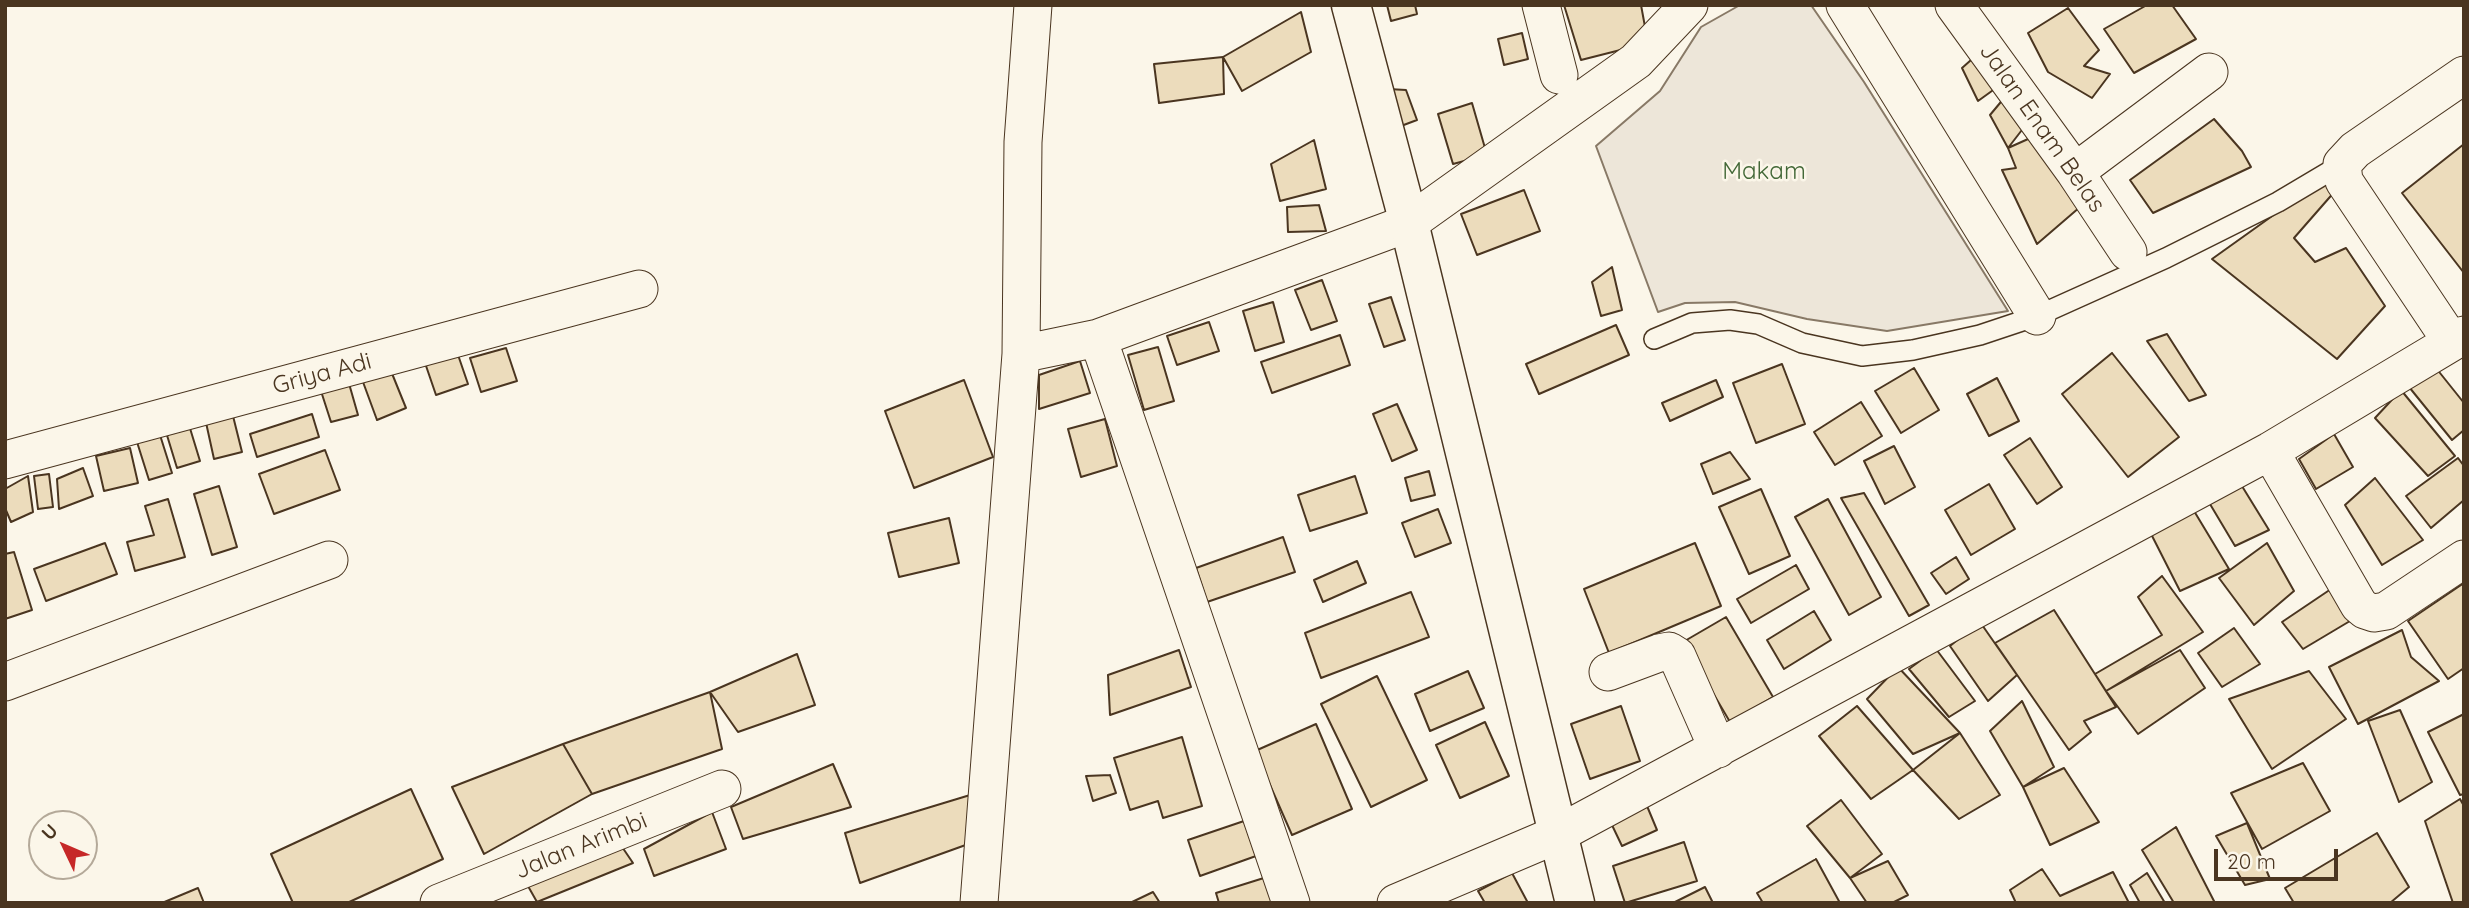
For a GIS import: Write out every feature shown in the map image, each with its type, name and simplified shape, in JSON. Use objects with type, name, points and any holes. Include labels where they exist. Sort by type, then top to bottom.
[{"type":"main road","points":[[1351,5],[1409,223],[1556,835],[1575,903]]},
{"type":"street","points":[[979,903],[1021,354],[1023,142],[1033,5]]},
{"type":"street","points":[[1541,5],[1559,75]]},
{"type":"street","points":[[1845,5],[2036,316]]},
{"type":"street","name":"Jalan Enam Belas","points":[[1954,5],[2075,172],[2128,252]]},
{"type":"street","points":[[1021,354],[1098,338],[1409,223],[1636,61],[1673,12]]},
{"type":"street","points":[[2075,172],[2209,72]]},
{"type":"street","points":[[1396,903],[1556,835],[1718,749],[2270,452],[2457,338],[2344,181],[2342,164],[2355,150],[2464,75]]},
{"type":"street","name":"Griya Adi","points":[[5,460],[639,289]]},
{"type":"street","points":[[1098,338],[1291,903]]},
{"type":"street","points":[[2270,452],[2359,605],[2365,610],[2374,613],[2386,611],[2464,559]]},
{"type":"street","points":[[5,681],[330,560]]},
{"type":"street","points":[[1608,672],[1660,653],[1669,651],[1677,656],[1718,749]]},
{"type":"street","name":"Jalan Arimbi","points":[[439,903],[505,891],[722,789]]},
{"type":"lane","points":[[1654,339],[1692,324],[1730,320],[1758,324],[1802,343],[1862,356],[1913,350],[1966,338],[2036,316],[2178,252],[2278,202],[2342,164]]},
{"type":"green space","name":"Makam","points":[[1740,5],[1811,5],[1864,82],[2008,311],[1887,331],[1807,319],[1735,302],[1685,303],[1658,312],[1596,146],[1660,91],[1701,27]]},
{"type":"building","points":[[1387,5],[1415,5],[1417,14],[1391,21]]},
{"type":"building","points":[[1564,5],[1641,5],[1648,43],[1581,60]]},
{"type":"building","points":[[2147,5],[2172,5],[2196,39],[2134,73],[2104,29]]},
{"type":"building","points":[[2068,8],[2099,50],[2084,66],[2110,74],[2092,98],[2048,72],[2028,33]]},
{"type":"building","points":[[1301,12],[1311,52],[1242,91],[1223,57]]},
{"type":"building","points":[[1522,33],[1528,59],[1504,65],[1498,39]]},
{"type":"building","points":[[1980,52],[1996,88],[1978,101],[1962,68]]},
{"type":"building","points":[[1223,57],[1224,94],[1159,103],[1154,64]]},
{"type":"building","points":[[1388,89],[1406,90],[1417,120],[1401,126]]},
{"type":"building","points":[[2005,97],[2025,126],[2008,148],[1990,115]]},
{"type":"building","points":[[1472,103],[1487,155],[1453,164],[1438,114]]},
{"type":"building","points":[[2214,119],[2242,151],[2251,167],[2153,213],[2130,180]]},
{"type":"building","points":[[2037,135],[2080,207],[2037,244],[2002,170],[2016,168],[2008,148]]},
{"type":"building","points":[[1314,140],[1326,189],[1280,201],[1271,164]]},
{"type":"building","points":[[2464,144],[2464,273],[2402,193]]},
{"type":"building","points":[[2324,179],[2336,190],[2294,238],[2315,262],[2346,248],[2385,306],[2337,359],[2212,259]]},
{"type":"building","points":[[1524,190],[1540,231],[1477,255],[1461,214]]},
{"type":"building","points":[[1319,205],[1326,231],[1288,232],[1287,207]]},
{"type":"building","points":[[1612,267],[1622,310],[1601,316],[1592,282]]},
{"type":"building","points":[[1322,280],[1337,321],[1311,330],[1295,290]]},
{"type":"building","points":[[1391,297],[1405,340],[1384,347],[1369,304]]},
{"type":"building","points":[[1273,302],[1284,342],[1255,351],[1243,311]]},
{"type":"building","points":[[1209,322],[1219,351],[1177,365],[1167,336]]},
{"type":"building","points":[[1616,325],[1629,355],[1539,394],[1526,364]]},
{"type":"building","points":[[2167,334],[2206,395],[2189,401],[2147,341]]},
{"type":"building","points":[[1340,335],[1350,365],[1272,393],[1261,362]]},
{"type":"building","points":[[1158,347],[1174,401],[1144,410],[1128,355]]},
{"type":"building","points":[[506,348],[517,381],[481,392],[470,358]]},
{"type":"building","points":[[456,349],[468,384],[436,395],[424,360]]},
{"type":"building","points":[[2112,353],[2179,437],[2128,477],[2062,394]]},
{"type":"building","points":[[1080,361],[1090,393],[1039,409],[1039,375]]},
{"type":"building","points":[[2432,363],[2464,403],[2464,430],[2452,440],[2405,382]]},
{"type":"building","points":[[1782,364],[1805,424],[1756,443],[1733,383]]},
{"type":"building","points":[[1914,368],[1939,410],[1901,433],[1875,391]]},
{"type":"building","points":[[391,371],[406,408],[377,420],[363,382]]},
{"type":"building","points":[[1997,378],[2019,421],[1989,436],[1967,394]]},
{"type":"building","points":[[348,380],[358,415],[331,422],[320,388]]},
{"type":"building","points":[[964,380],[993,457],[914,488],[885,411]]},
{"type":"building","points":[[1716,380],[1723,397],[1670,421],[1662,403]]},
{"type":"building","points":[[2401,390],[2455,456],[2428,476],[2375,418]]},
{"type":"building","points":[[1861,402],[1882,436],[1835,465],[1814,432]]},
{"type":"building","points":[[1397,404],[1417,450],[1392,461],[1373,414]]},
{"type":"building","points":[[232,412],[242,452],[214,459],[205,418]]},
{"type":"building","points":[[312,414],[319,437],[257,457],[250,434]]},
{"type":"building","points":[[1105,419],[1117,466],[1081,477],[1068,429]]},
{"type":"building","points":[[189,425],[200,461],[177,468],[166,432]]},
{"type":"building","points":[[2334,434],[2353,467],[2316,489],[2299,459]]},
{"type":"building","points":[[160,435],[172,473],[149,480],[137,442]]},
{"type":"building","points":[[2030,438],[2062,487],[2037,504],[2004,455]]},
{"type":"building","points":[[1894,446],[1915,487],[1885,504],[1864,461]]},
{"type":"building","points":[[130,448],[138,483],[104,491],[96,456]]},
{"type":"building","points":[[325,450],[340,490],[274,514],[259,474]]},
{"type":"building","points":[[1730,452],[1750,479],[1713,494],[1701,464]]},
{"type":"building","points":[[2458,458],[2464,466],[2464,500],[2431,528],[2406,496]]},
{"type":"building","points":[[83,468],[93,496],[59,509],[57,479]]},
{"type":"building","points":[[1429,471],[1435,495],[1411,501],[1405,478]]},
{"type":"building","points":[[49,474],[53,507],[38,509],[34,476]]},
{"type":"building","points":[[28,476],[33,512],[11,522],[5,508],[5,489]]},
{"type":"building","points":[[1355,476],[1367,513],[1310,531],[1298,495]]},
{"type":"building","points":[[2237,478],[2269,530],[2235,546],[2204,494]]},
{"type":"building","points":[[2375,478],[2423,540],[2382,565],[2345,505]]},
{"type":"building","points":[[1989,484],[2015,529],[1971,555],[1945,510]]},
{"type":"building","points":[[219,486],[237,547],[212,555],[194,494]]},
{"type":"building","points":[[1761,489],[1790,556],[1749,574],[1719,507]]},
{"type":"building","points":[[1864,493],[1929,605],[1909,616],[1841,498]]},
{"type":"building","points":[[168,499],[185,557],[135,571],[127,542],[154,535],[145,506]]},
{"type":"building","points":[[1828,499],[1881,597],[1849,615],[1795,517]]},
{"type":"building","points":[[2188,501],[2229,569],[2180,591],[2146,524]]},
{"type":"building","points":[[1438,509],[1451,543],[1415,557],[1402,523]]},
{"type":"building","points":[[949,518],[959,563],[899,577],[888,533]]},
{"type":"building","points":[[1283,537],[1295,572],[1207,602],[1196,568]]},
{"type":"building","points":[[105,543],[117,574],[46,601],[34,569]]},
{"type":"building","points":[[1695,543],[1721,606],[1609,653],[1584,589]]},
{"type":"building","points":[[2267,543],[2294,591],[2254,625],[2219,578]]},
{"type":"building","points":[[14,552],[32,610],[5,619],[5,554]]},
{"type":"building","points":[[1956,557],[1969,579],[1946,594],[1931,573]]},
{"type":"building","points":[[1357,561],[1366,583],[1323,602],[1314,580]]},
{"type":"building","points":[[1796,565],[1809,589],[1751,623],[1737,599]]},
{"type":"building","points":[[2162,576],[2203,632],[2106,691],[2095,674],[2162,635],[2138,597]]},
{"type":"building","points":[[2464,583],[2464,668],[2448,679],[2408,621]]},
{"type":"building","points":[[2331,589],[2350,621],[2303,649],[2282,622]]},
{"type":"building","points":[[1411,592],[1429,637],[1321,678],[1305,633]]},
{"type":"building","points":[[2054,610],[2116,707],[2084,721],[2091,732],[2069,750],[1995,643]]},
{"type":"building","points":[[1814,611],[1831,640],[1784,669],[1767,640]]},
{"type":"building","points":[[1726,617],[1773,697],[1730,722],[1683,642]]},
{"type":"building","points":[[1980,622],[2017,675],[1988,701],[1950,646]]},
{"type":"building","points":[[2234,628],[2260,664],[2222,687],[2198,653]]},
{"type":"building","points":[[2402,630],[2411,657],[2439,681],[2358,724],[2329,667]]},
{"type":"building","points":[[1936,649],[1975,701],[1949,717],[1909,669]]},
{"type":"building","points":[[1179,650],[1191,687],[1110,715],[1108,675]]},
{"type":"building","points":[[2180,650],[2205,688],[2138,734],[2106,691]]},
{"type":"building","points":[[797,654],[815,705],[738,732],[710,692]]},
{"type":"building","points":[[1898,667],[1960,733],[1913,754],[1867,699]]},
{"type":"building","points":[[1468,671],[1484,708],[1430,731],[1415,694]]},
{"type":"building","points":[[2309,671],[2346,719],[2272,769],[2229,699]]},
{"type":"building","points":[[1377,676],[1427,780],[1371,807],[1321,704]]},
{"type":"building","points":[[710,692],[722,749],[592,794],[563,744]]},
{"type":"building","points":[[2022,701],[2054,767],[2023,787],[1990,731]]},
{"type":"building","points":[[1621,706],[1640,761],[1590,779],[1571,724]]},
{"type":"building","points":[[1857,706],[1913,770],[1871,799],[1819,736]]},
{"type":"building","points":[[2400,710],[2432,782],[2399,802],[2368,721]]},
{"type":"building","points":[[2464,714],[2464,794],[2460,795],[2428,732]]},
{"type":"building","points":[[1485,722],[1509,776],[1460,798],[1436,745]]},
{"type":"building","points":[[1316,724],[1352,809],[1292,835],[1255,751]]},
{"type":"building","points":[[1960,733],[2000,795],[1959,819],[1913,770]]},
{"type":"building","points":[[1182,737],[1202,806],[1163,818],[1158,801],[1130,810],[1114,758]]},
{"type":"building","points":[[563,744],[592,794],[484,854],[452,787]]},
{"type":"building","points":[[2303,763],[2330,811],[2262,849],[2231,793]]},
{"type":"building","points":[[833,764],[851,807],[743,839],[731,807]]},
{"type":"building","points":[[2064,768],[2099,822],[2050,845],[2023,787]]},
{"type":"building","points":[[1110,775],[1116,793],[1093,801],[1086,776]]},
{"type":"building","points":[[411,789],[443,859],[347,903],[293,903],[271,854]]},
{"type":"building","points":[[980,792],[974,842],[860,883],[845,833]]},
{"type":"building","points":[[2460,799],[2464,806],[2464,902],[2453,903],[2425,821]]},
{"type":"building","points":[[1841,800],[1882,854],[1850,878],[1807,826]]},
{"type":"building","points":[[1647,806],[1657,830],[1622,846],[1611,823]]},
{"type":"building","points":[[712,812],[726,849],[654,876],[644,849]]},
{"type":"building","points":[[1244,821],[1256,856],[1200,876],[1188,840]]},
{"type":"building","points":[[2247,823],[2270,879],[2245,885],[2216,836]]},
{"type":"building","points":[[2176,827],[2215,903],[2174,903],[2142,850]]},
{"type":"building","points":[[2377,833],[2409,887],[2390,903],[2294,903],[2285,888]]},
{"type":"building","points":[[616,838],[633,863],[537,902],[524,879]]},
{"type":"building","points":[[1684,842],[1697,881],[1625,903],[1613,866]]},
{"type":"building","points":[[1816,859],[1840,903],[1763,903],[1757,893]]},
{"type":"building","points":[[1888,861],[1908,895],[1892,903],[1867,903],[1850,878]]},
{"type":"building","points":[[2042,869],[2060,896],[2113,872],[2129,903],[2016,903],[2010,890]]},
{"type":"building","points":[[1512,873],[1528,903],[1485,903],[1478,891]]},
{"type":"building","points":[[2147,873],[2165,903],[2140,903],[2130,885]]},
{"type":"building","points":[[1267,877],[1275,903],[1219,903],[1216,893]]},
{"type":"building","points":[[1705,887],[1713,903],[1673,903]]},
{"type":"building","points":[[198,888],[204,903],[162,903]]},
{"type":"building","points":[[1153,892],[1160,903],[1130,903]]}]
